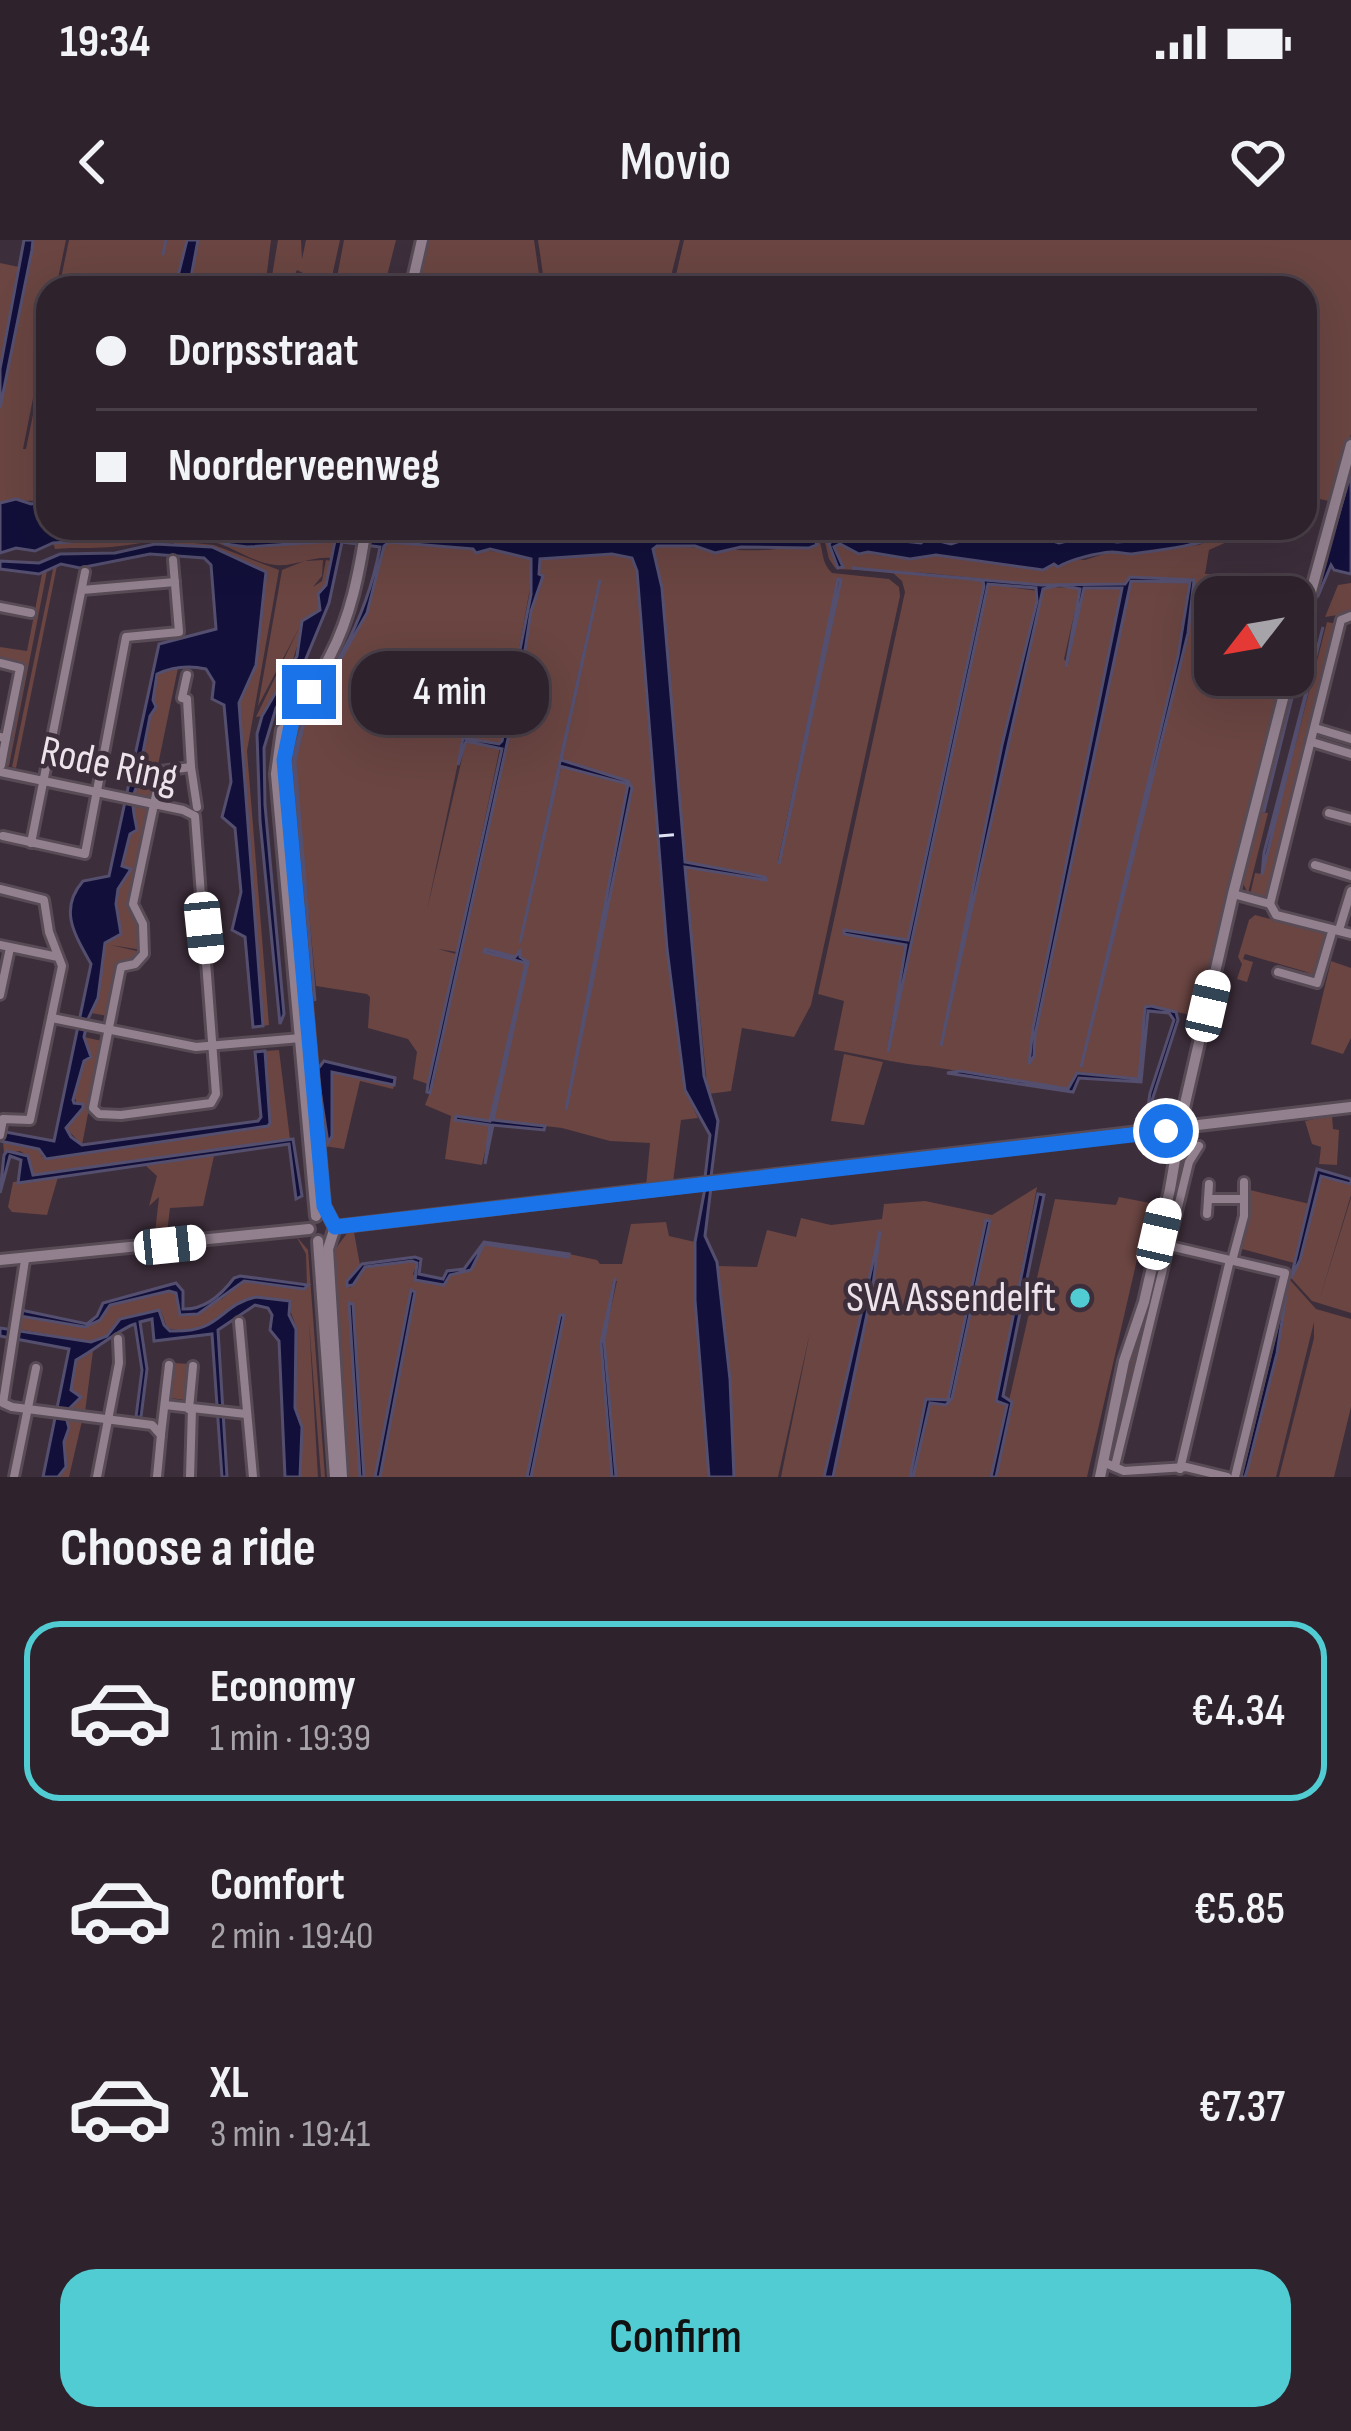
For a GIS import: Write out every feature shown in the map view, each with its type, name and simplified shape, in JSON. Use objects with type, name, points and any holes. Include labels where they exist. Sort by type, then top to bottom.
[{"type":"street","points":[[414,276],[422,240]]},
{"type":"street","points":[[1314,581],[1351,445]]},
{"type":"street","points":[[338,1477],[323,1240],[326,1219],[303,1036],[277,748],[292,707],[326,654],[358,577],[364,540]]},
{"type":"street","points":[[3,836],[85,854],[126,638],[178,632],[173,560]]},
{"type":"street","points":[[31,843],[86,572]]},
{"type":"street","points":[[82,590],[175,582]]},
{"type":"street","points":[[0,607],[31,613]]},
{"type":"street","points":[[1351,616],[1342,617],[1340,623],[1270,904],[1276,915],[1351,934]]},
{"type":"street","points":[[0,663],[20,668],[0,768]]},
{"type":"street","points":[[187,675],[182,698],[187,699],[187,742],[197,807]]},
{"type":"street","points":[[1109,1464],[1125,1364],[1284,696]]},
{"type":"street","points":[[1316,728],[1351,739]]},
{"type":"street","points":[[1312,742],[1351,754]]},
{"type":"street","points":[[191,767],[161,771],[133,904],[143,924],[144,954],[135,964],[122,967],[94,1102],[99,1114],[211,1102],[215,1094],[210,1043]]},
{"type":"street","name":"Rode Ring","points":[[0,768],[195,816],[210,984],[210,1043]]},
{"type":"street","points":[[1330,813],[1351,819]]},
{"type":"street","points":[[1315,865],[1351,876]]},
{"type":"street","points":[[0,889],[44,901],[49,932],[60,957],[30,1120],[1,1125]]},
{"type":"street","points":[[1278,972],[1317,983],[1351,890]]},
{"type":"street","points":[[1235,895],[1270,904]]},
{"type":"street","points":[[0,995],[5,946],[60,957]]},
{"type":"street","points":[[52,1018],[184,1045],[303,1036]]},
{"type":"street","points":[[0,1260],[309,1229],[326,1219],[1351,1107]]},
{"type":"street","points":[[1100,1477],[1109,1464],[1171,1247],[1189,1162],[1199,1146]]},
{"type":"street","points":[[1180,1468],[1231,1260],[1244,1182]]},
{"type":"street","points":[[1207,1214],[1209,1184]]},
{"type":"street","points":[[1208,1199],[1244,1199]]},
{"type":"street","points":[[309,1229],[323,1240]]},
{"type":"street","points":[[1109,1464],[1127,1471],[1180,1468],[1231,1477],[1285,1273],[1157,1244]]},
{"type":"street","points":[[26,1260],[3,1366],[3,1403],[152,1425],[161,1435]]},
{"type":"street","points":[[239,1322],[253,1477]]},
{"type":"street","points":[[97,1477],[121,1347],[118,1340]]},
{"type":"street","points":[[157,1477],[169,1365]]},
{"type":"street","points":[[190,1477],[193,1366]]},
{"type":"street","points":[[14,1477],[36,1368]]},
{"type":"street","points":[[165,1405],[246,1414]]},
{"type":"shaded area","points":[[24,240],[33,240],[32,250],[0,408],[0,369]]},
{"type":"shaded area","points":[[33,240],[66,240],[58,276],[36,276],[36,383],[23,449],[36,400],[36,501],[0,503],[0,408]]},
{"type":"shaded area","points":[[69,240],[187,240],[178,276],[62,276]]},
{"type":"shaded area","points":[[187,240],[198,240],[191,276],[178,276]]},
{"type":"shaded area","points":[[198,240],[271,240],[266,276],[191,276]]},
{"type":"shaded area","points":[[278,240],[301,240],[302,259],[306,240],[340,240],[332,276],[309,276],[297,270],[294,276],[272,276]]},
{"type":"shaded area","points":[[344,240],[396,240],[387,276],[337,276]]},
{"type":"shaded area","points":[[426,240],[534,240],[539,276],[418,276]]},
{"type":"shaded area","points":[[538,240],[680,240],[671,276],[543,276]]},
{"type":"shaded area","points":[[684,240],[1351,240],[1351,434],[1334,502],[1317,498],[1317,276],[676,276]]},
{"type":"shaded area","points":[[0,263],[19,267],[0,369]]},
{"type":"shaded area","points":[[1351,472],[1351,574],[1331,565],[1315,596]]},
{"type":"shaded area","points":[[16,499],[36,503],[36,540],[102,540],[0,553],[0,503]]},
{"type":"shaded area","points":[[160,540],[96,548],[55,549],[53,543]]},
{"type":"shaded area","points":[[202,540],[247,547],[316,540],[336,543],[331,558],[283,565],[268,564]]},
{"type":"shaded area","points":[[220,540],[815,540],[817,545],[809,548],[741,547],[715,553],[695,546],[653,549],[662,588],[685,862],[766,880],[685,867],[704,1076],[718,1121],[711,1177],[705,1178],[710,1135],[685,1090],[667,949],[637,571],[632,558],[612,554],[540,559],[543,576],[531,611],[519,689],[430,1093],[428,1084],[502,749],[466,741],[458,765],[463,738],[502,741],[531,594],[531,559],[490,549],[476,553],[389,542],[384,546],[367,613],[304,723],[295,761],[315,1001],[293,764],[295,748],[305,720],[361,614],[380,547],[342,542],[329,603],[305,661],[276,708],[264,748],[284,1014],[280,1024],[260,821],[257,734],[262,716],[297,656],[302,621],[320,610],[318,594],[326,585],[335,541],[225,544]]},
{"type":"shaded area","points":[[818,540],[832,573],[889,579],[899,587],[900,596],[811,1005],[794,1037],[742,1028],[731,1091],[708,1094],[685,867],[765,878],[685,862],[662,588],[653,549],[758,550]],"holes":[[[837,581],[840,581],[780,862]]]},
{"type":"shaded area","points":[[827,540],[830,540],[843,566],[834,546],[840,544],[877,555],[909,559],[936,555],[1043,570],[1055,563],[1058,567],[1071,559],[1110,552],[1211,540],[1257,540],[1229,541],[1209,550],[1205,574],[1223,576],[1194,576],[1194,580],[1131,577],[1125,584],[1041,585],[836,569],[829,559]]},
{"type":"shaded area","points":[[832,540],[951,544],[964,540],[1209,540],[1132,554],[1092,555],[1043,570],[936,555],[910,559],[859,554],[840,544],[834,547],[843,567],[838,568],[829,544]]},
{"type":"shaded area","points":[[897,540],[964,540],[951,544]]},
{"type":"shaded area","points":[[174,541],[214,545],[279,570],[247,751],[269,1025],[263,1026],[261,1007],[239,703],[256,665],[266,572],[212,547],[174,545]]},
{"type":"shaded area","points":[[389,542],[523,554],[531,560],[533,572],[502,741],[463,739],[427,910],[466,741],[500,747],[457,952],[438,949],[456,954],[428,1084],[413,1079],[417,1052],[408,1039],[368,1028],[367,994],[316,986],[297,791],[295,761],[304,723],[367,613]]},
{"type":"shaded area","points":[[155,544],[212,547],[266,572],[256,665],[239,703],[263,1026],[253,1027],[245,937],[232,930],[241,892],[235,828],[222,817],[231,782],[224,705],[212,699],[214,682],[206,669],[169,670],[157,674],[156,707],[139,773],[143,779],[133,797],[137,830],[130,834],[122,866],[131,869],[118,889],[116,904],[121,934],[105,943],[98,998],[84,1037],[91,1057],[84,1061],[73,1100],[83,1108],[66,1128],[82,1145],[258,1121],[255,1052],[265,1051],[270,1123],[46,1159],[39,1149],[0,1141],[0,1131],[54,1141],[91,964],[72,923],[71,902],[83,881],[109,876],[159,644],[216,629],[211,565],[204,558],[150,554],[80,568],[61,564],[39,574],[0,569],[0,561],[39,563],[60,554],[115,553]]},
{"type":"shaded area","points":[[630,556],[637,571],[667,949],[685,1090],[698,1118],[681,1120],[673,1182],[646,1187],[650,1143],[610,1141],[562,1128],[493,1120],[528,962],[519,954],[515,958],[526,962],[490,1122],[455,1119],[491,1125],[482,1165],[445,1159],[451,1116],[425,1105],[489,832],[540,558]],"holes":[[[598,584],[561,760],[631,783],[584,1025],[628,784],[562,764],[532,883]]]},
{"type":"shaded area","points":[[323,560],[322,576],[313,587],[322,581],[326,560],[331,561],[326,585],[318,595],[320,610],[305,620],[288,676],[262,716],[256,717],[299,628],[258,706],[282,570]]},
{"type":"shaded area","points":[[57,566],[16,768],[12,767]]},
{"type":"shaded area","points":[[852,568],[1041,585],[1125,584],[1130,577],[1194,580],[1188,633],[1081,1067],[1178,656],[1190,582],[1131,581],[1029,1064],[1122,588],[1084,588],[1066,667],[1080,589],[1059,585],[1043,589],[941,1046],[1002,745],[1037,601],[1036,588],[988,584],[888,1052],[906,945],[844,934],[844,930],[908,940],[984,586],[983,581]]},
{"type":"shaded area","points":[[47,571],[9,766],[3,765],[23,666],[0,661],[0,647],[27,651],[42,574]]},
{"type":"shaded area","points":[[892,572],[971,579],[983,581],[984,587],[908,940],[844,931],[906,944],[888,1042],[988,584],[1038,591],[1029,642],[1044,587],[1080,588],[1064,659],[1068,664],[1084,588],[1122,588],[1033,1028],[1031,1058],[1131,581],[1190,582],[1178,656],[1080,1068],[1188,633],[1194,580],[1194,696],[1278,696],[1204,985],[1201,1017],[1147,1006],[1139,1079],[1076,1075],[1068,1089],[834,1050],[844,1001],[818,994],[905,592]],"holes":[[[1029,644],[941,1045],[1007,722]]]},
{"type":"shaded area","points":[[838,579],[841,580],[779,864]]},
{"type":"shaded area","points":[[600,580],[561,760],[628,781],[632,788],[566,1110],[628,784],[560,766],[520,943]]},
{"type":"shaded area","points":[[1351,583],[1351,613],[1325,617],[1338,585]]},
{"type":"shaded area","points":[[1327,622],[1337,624],[1269,898],[1250,895],[1255,873],[1262,874],[1308,696],[1314,696],[1314,672]]},
{"type":"shaded area","points":[[178,668],[151,799],[134,796],[150,716],[156,708],[157,674]]},
{"type":"shaded area","points":[[1290,696],[1292,696],[1264,811]]},
{"type":"shaded area","points":[[1305,696],[1306,696],[1262,875]]},
{"type":"shaded area","points":[[132,805],[152,810],[131,905],[142,931],[142,950],[111,945],[141,952],[136,961],[119,964],[108,1016],[91,1013],[98,998],[105,943],[120,934],[116,904],[130,834],[137,830]]},
{"type":"shaded area","points":[[1259,812],[1268,813],[1248,893],[1242,882]]},
{"type":"shaded area","points":[[1255,915],[1325,934],[1327,941],[1311,978],[1277,968],[1310,973],[1245,954],[1243,959],[1253,962],[1247,982],[1237,979],[1242,964],[1238,957],[1249,920]]},
{"type":"shaded area","points":[[485,949],[515,957],[520,951],[528,962],[493,1120],[545,1126],[544,1130],[493,1125],[485,1164],[490,1125],[455,1120],[456,1116],[490,1121],[526,963]]},
{"type":"shaded area","points":[[1331,961],[1351,968],[1351,1038],[1343,1054],[1311,1044]]},
{"type":"shaded area","points":[[1145,1007],[1176,1012],[1178,1020],[1146,1119],[1174,1020],[1169,1013],[1148,1011],[1141,1082],[1079,1078],[1073,1092],[947,1073],[960,1071],[1068,1089],[1077,1073],[1139,1079]]},
{"type":"shaded area","points":[[84,1037],[102,1041],[82,1145],[66,1128],[77,1104],[74,1095],[84,1061],[91,1057]]},
{"type":"shaded area","points":[[279,1050],[290,1139],[32,1176],[28,1156],[20,1151],[4,1154],[3,1141],[40,1149],[42,1157],[270,1122],[265,1051]]},
{"type":"shaded area","points":[[844,1054],[883,1062],[864,1125],[831,1121]]},
{"type":"shaded area","points":[[324,1061],[395,1078],[394,1085],[332,1072],[328,1143],[317,1070]]},
{"type":"shaded area","points":[[332,1072],[394,1085],[393,1089],[360,1081],[344,1149],[324,1146],[322,1140],[329,1143],[332,1136]]},
{"type":"shaded area","points":[[1332,1115],[1333,1129],[1339,1130],[1337,1165],[1319,1164],[1321,1147],[1312,1144],[1305,1121]]},
{"type":"shaded area","points":[[293,1139],[302,1196],[296,1199],[289,1144],[18,1183],[21,1160],[10,1156],[0,1193],[7,1151],[28,1156],[33,1175]]},
{"type":"shaded area","points":[[214,1156],[203,1206],[170,1208],[166,1241],[154,1242],[159,1197],[149,1206],[157,1176],[145,1165]]},
{"type":"shaded area","points":[[1317,1169],[1351,1179],[1351,1184],[1321,1176],[1291,1278]]},
{"type":"shaded area","points":[[1321,1175],[1351,1184],[1351,1195],[1319,1301],[1351,1198],[1351,1313],[1312,1301],[1291,1278],[1300,1260]]},
{"type":"shaded area","points":[[58,1177],[47,1215],[12,1212],[8,1207],[13,1182]]},
{"type":"shaded area","points":[[711,1187],[705,1236],[717,1262],[730,1379],[734,1477],[709,1477],[695,1242],[705,1188]]},
{"type":"shaded area","points":[[1037,1187],[997,1400],[1008,1405],[1055,1199],[1116,1205],[1119,1197],[1150,1203],[1087,1477],[913,1477],[930,1402],[946,1404],[952,1398],[987,1220],[948,1400],[926,1400],[910,1477],[833,1477],[873,1285],[879,1232],[824,1477],[781,1477],[810,1332],[778,1477],[734,1477],[718,1266],[757,1267],[767,1230],[796,1237],[801,1218],[831,1225],[882,1219],[884,1204],[925,1201],[992,1215]]},
{"type":"shaded area","points":[[1250,1190],[1310,1204],[1294,1263],[1242,1249]]},
{"type":"shaded area","points":[[1038,1194],[1044,1195],[1003,1396],[1012,1402],[996,1477],[991,1477],[1007,1405],[996,1401]]},
{"type":"shaded area","points":[[986,1220],[990,1221],[952,1398],[946,1405],[930,1403],[910,1477],[926,1399],[948,1400]]},
{"type":"shaded area","points":[[666,1222],[669,1236],[695,1242],[709,1477],[616,1477],[604,1340],[617,1281],[613,1281],[601,1343],[612,1477],[531,1477],[563,1315],[527,1477],[380,1477],[415,1293],[411,1292],[375,1477],[364,1477],[353,1304],[349,1304],[360,1477],[346,1477],[330,1256],[348,1232],[354,1232],[360,1265],[347,1281],[350,1288],[365,1267],[413,1261],[417,1280],[444,1285],[449,1275],[471,1269],[484,1244],[622,1264],[631,1224]]},
{"type":"shaded area","points":[[880,1231],[833,1477],[824,1477]]},
{"type":"shaded area","points":[[296,1236],[308,1250],[325,1477],[321,1477],[309,1322],[318,1477],[300,1477],[296,1329],[289,1301],[247,1298],[220,1319],[190,1330],[167,1328],[161,1311],[156,1310],[120,1319],[107,1336],[91,1342],[18,1329],[20,1316],[91,1326],[110,1305],[169,1291],[176,1293],[181,1315],[222,1299],[244,1281],[307,1288],[306,1254]]},
{"type":"shaded area","points":[[484,1242],[569,1254],[484,1244],[471,1270],[450,1275],[444,1285],[415,1280],[417,1263],[412,1261],[365,1267],[353,1285],[347,1286],[362,1264],[415,1257],[421,1259],[419,1274],[443,1279],[447,1271],[464,1269]]},
{"type":"shaded area","points":[[1161,1248],[1166,1248],[1111,1461],[1125,1372]]},
{"type":"shaded area","points":[[240,1276],[308,1285],[304,1289],[244,1281],[198,1314],[180,1315],[176,1293],[169,1291],[110,1305],[100,1320],[85,1327],[20,1316],[21,1310],[87,1324],[103,1303],[176,1283],[183,1291],[183,1309],[191,1309],[212,1300]]},
{"type":"shaded area","points":[[615,1278],[604,1340],[616,1477],[612,1477],[601,1343]]},
{"type":"shaded area","points":[[1290,1280],[1316,1309],[1351,1319],[1351,1407],[1334,1477],[1279,1477],[1314,1322],[1276,1477],[1241,1477]]},
{"type":"shaded area","points":[[1288,1282],[1277,1353],[1248,1467],[1241,1477]]},
{"type":"shaded area","points":[[411,1290],[415,1292],[380,1477],[375,1477]]},
{"type":"shaded area","points":[[256,1297],[290,1301],[289,1315],[296,1329],[295,1408],[302,1427],[300,1477],[285,1477],[279,1341],[270,1330],[268,1308],[255,1305],[218,1330],[227,1477],[222,1477],[212,1334],[154,1341],[152,1319],[140,1322],[147,1369],[141,1417],[136,1417],[142,1370],[135,1324],[76,1360],[71,1390],[81,1397],[65,1413],[69,1428],[64,1442],[66,1467],[58,1477],[43,1477],[69,1349],[0,1336],[0,1328],[91,1342],[107,1336],[120,1319],[159,1310],[170,1331],[200,1328]]},
{"type":"shaded area","points":[[349,1303],[353,1304],[364,1477],[360,1477]]},
{"type":"shaded area","points":[[560,1315],[564,1315],[531,1477],[527,1477]]},
{"type":"shaded area","points":[[93,1351],[85,1412],[67,1409],[76,1402],[76,1392],[71,1390],[75,1361]]},
{"type":"shaded area","points":[[173,1363],[190,1364],[186,1400],[169,1398]]},
{"type":"shaded area","points":[[64,1418],[82,1421],[69,1477],[58,1477],[66,1467],[64,1442],[69,1428]]},
{"type":"waterway","points":[[163,254],[166,240]]},
{"type":"ferry route","points":[[659,836],[683,834]]},
{"type":"place","name":"SVA Assendelft","points":[[1080,1298]]},
{"type":"route","points":[[309,692],[292,721],[284,760],[324,1206],[335,1227],[1166,1131]]}]
